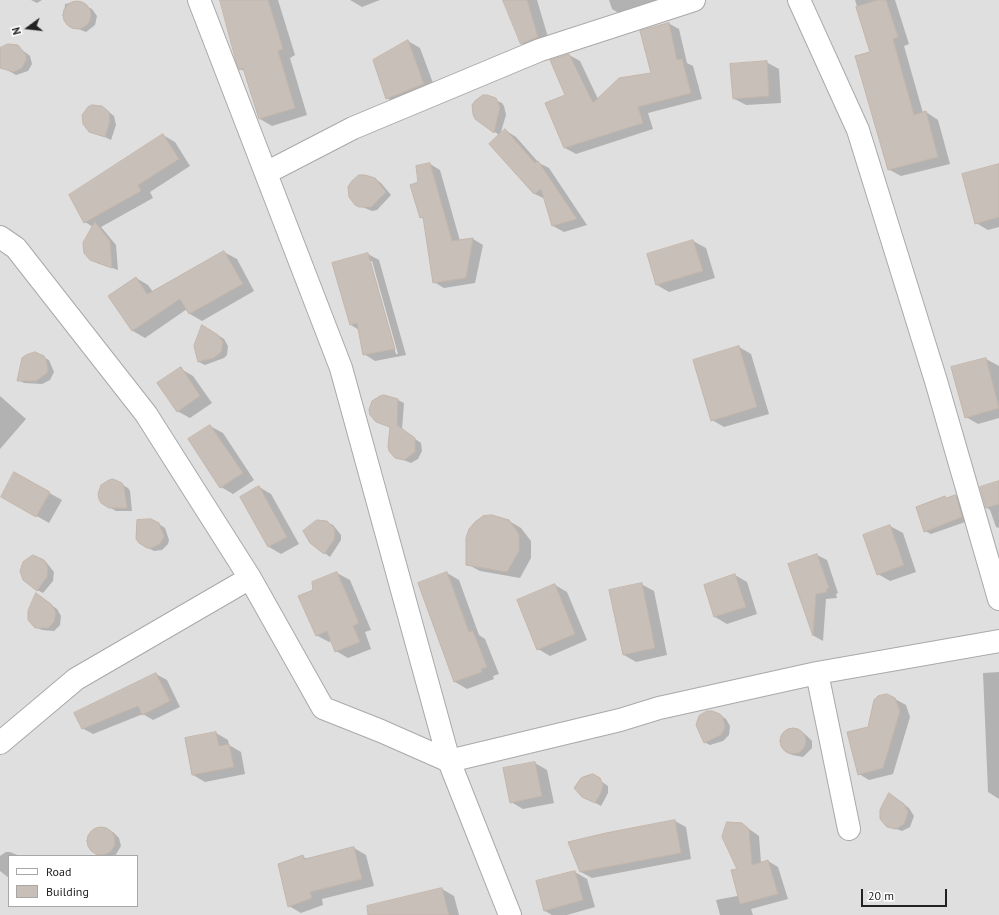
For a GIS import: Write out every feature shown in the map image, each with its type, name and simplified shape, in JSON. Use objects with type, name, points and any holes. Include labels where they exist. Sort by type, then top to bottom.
[{"type":"street","points":[[199,0],[341,368],[449,761],[510,915]]},
{"type":"street","points":[[266,173],[353,128],[540,50],[694,0]]},
{"type":"street","points":[[799,0],[858,130],[936,381],[999,599]]},
{"type":"street","points":[[0,237],[16,248],[146,414],[250,578],[323,708],[381,731],[449,761],[620,720],[659,708],[817,673],[999,641]]},
{"type":"street","points":[[0,742],[76,679],[250,578]]},
{"type":"street","points":[[817,673],[849,829]]},
{"type":"shaded area","points":[[0,0],[999,0],[999,915],[0,915]]},
{"type":"building","points":[[220,0],[268,0],[283,49],[278,51],[295,108],[259,119],[243,68],[239,70],[237,65]]},
{"type":"building","points":[[503,0],[527,0],[538,37],[521,44]]},
{"type":"building","points":[[878,0],[886,0],[898,37],[893,39],[914,115],[926,111],[938,157],[888,170],[855,56],[870,52],[856,7]]},
{"type":"building","points":[[77,1],[87,5],[91,15],[87,25],[77,29],[67,25],[63,15],[67,5]]},
{"type":"building","points":[[669,23],[677,60],[682,59],[691,93],[638,107],[643,123],[564,148],[545,103],[565,95],[550,60],[569,54],[593,103],[619,78],[651,73],[640,31]]},
{"type":"building","points":[[408,40],[424,84],[386,99],[373,60]]},
{"type":"building","points":[[8,44],[18,45],[26,55],[26,60],[22,68],[14,72],[0,68],[0,48]]},
{"type":"building","points":[[767,61],[769,96],[733,99],[730,64]]},
{"type":"building","points":[[483,95],[496,98],[500,107],[494,133],[475,119],[473,114],[472,105]]},
{"type":"building","points":[[92,105],[102,106],[109,112],[110,121],[105,137],[89,132],[83,124],[82,115],[88,107]]},
{"type":"building","points":[[505,129],[535,163],[538,161],[577,219],[552,226],[541,189],[534,194],[489,144]]},
{"type":"building","points":[[163,134],[179,159],[138,185],[141,191],[84,223],[69,195]]},
{"type":"building","points":[[430,163],[452,241],[473,238],[466,278],[433,283],[423,217],[420,218],[410,185],[418,182],[416,166]]},
{"type":"building","points":[[999,164],[999,217],[975,224],[962,174]]},
{"type":"building","points":[[359,175],[375,178],[386,192],[371,207],[359,207],[355,205],[349,197],[348,187]]},
{"type":"building","points":[[95,222],[110,241],[112,268],[90,260],[84,253],[83,243]]},
{"type":"building","points":[[693,240],[703,271],[656,285],[647,254]]},
{"type":"building","points":[[224,251],[243,284],[189,314],[180,299],[132,331],[108,296],[136,277],[147,294]]},
{"type":"building","points":[[368,253],[395,349],[363,355],[357,323],[350,325],[332,263]]},
{"type":"building","points":[[202,325],[218,335],[223,342],[221,352],[214,358],[198,362],[194,346]]},
{"type":"building","points":[[739,346],[757,407],[711,421],[693,360]]},
{"type":"building","points":[[35,352],[44,356],[48,369],[47,373],[36,381],[17,381],[22,358]]},
{"type":"building","points":[[986,358],[999,408],[965,418],[951,367]]},
{"type":"building","points":[[181,367],[200,396],[177,412],[157,383]]},
{"type":"building","points":[[384,395],[398,399],[397,425],[415,438],[415,452],[404,460],[395,458],[389,451],[388,446],[390,427],[376,422],[370,415],[369,410],[372,401]]},
{"type":"building","points":[[210,425],[243,473],[220,488],[188,439]]},
{"type":"building","points":[[14,472],[50,492],[36,517],[1,497]]},
{"type":"building","points":[[113,479],[122,483],[124,487],[127,508],[109,508],[101,503],[99,499],[98,494],[101,485]]},
{"type":"building","points":[[999,481],[999,504],[986,508],[980,487]]},
{"type":"building","points":[[259,486],[287,537],[268,547],[240,497]]},
{"type":"building","points":[[956,495],[962,517],[924,532],[916,507],[945,496],[946,498]]},
{"type":"building","points":[[492,515],[509,520],[519,534],[519,551],[507,572],[466,565],[466,538],[469,529],[483,516]]},
{"type":"building","points":[[151,519],[159,523],[164,536],[160,544],[147,548],[136,539],[137,520]]},
{"type":"building","points":[[317,520],[327,521],[335,531],[334,540],[324,554],[310,543],[303,531]]},
{"type":"building","points":[[890,525],[904,565],[877,575],[863,535]]},
{"type":"building","points":[[817,554],[829,588],[826,589],[827,592],[816,594],[813,636],[788,564]]},
{"type":"building","points":[[33,555],[44,560],[48,568],[47,577],[37,591],[23,580],[20,571],[23,562]]},
{"type":"building","points":[[337,572],[359,623],[353,626],[360,642],[335,652],[327,631],[316,636],[298,596],[313,590],[312,582]]},
{"type":"building","points":[[447,572],[469,632],[473,631],[487,667],[481,669],[482,672],[454,682],[418,583]]},
{"type":"building","points":[[735,574],[746,607],[714,617],[704,585]]},
{"type":"building","points":[[642,583],[655,648],[623,655],[609,590]]},
{"type":"building","points":[[555,584],[575,634],[537,650],[517,600]]},
{"type":"building","points":[[36,593],[51,604],[56,612],[54,622],[48,628],[35,628],[28,620],[28,611]]},
{"type":"building","points":[[156,673],[170,701],[142,715],[138,706],[82,729],[74,713]]},
{"type":"building","points":[[887,694],[895,698],[900,711],[883,768],[858,775],[847,732],[868,727],[874,700],[878,696]]},
{"type":"building","points":[[707,711],[720,714],[723,718],[725,727],[721,735],[704,743],[696,725],[699,716]]},
{"type":"building","points":[[793,728],[803,731],[806,741],[803,751],[793,754],[783,751],[780,741],[783,731]]},
{"type":"building","points":[[216,732],[219,746],[229,744],[234,767],[192,775],[185,738]]},
{"type":"building","points":[[535,762],[542,796],[510,803],[503,768]]},
{"type":"building","points":[[593,774],[600,778],[603,785],[601,793],[595,803],[582,797],[574,788],[581,778]]},
{"type":"building","points":[[889,793],[904,804],[908,812],[904,824],[896,829],[887,827],[880,819],[880,810]]},
{"type":"building","points":[[675,820],[681,853],[580,872],[568,842],[606,833]]},
{"type":"building","points":[[727,822],[742,823],[749,829],[752,865],[768,860],[778,894],[740,904],[731,870],[737,869],[722,837]]},
{"type":"building","points":[[101,827],[111,831],[115,841],[111,851],[101,855],[91,851],[87,841],[91,831]]},
{"type":"building","points":[[354,847],[362,879],[310,892],[312,898],[288,907],[278,864],[303,855],[304,859]]},
{"type":"building","points":[[575,871],[583,900],[544,911],[536,881]]},
{"type":"building","points":[[442,888],[449,915],[368,915],[367,906]]}]
